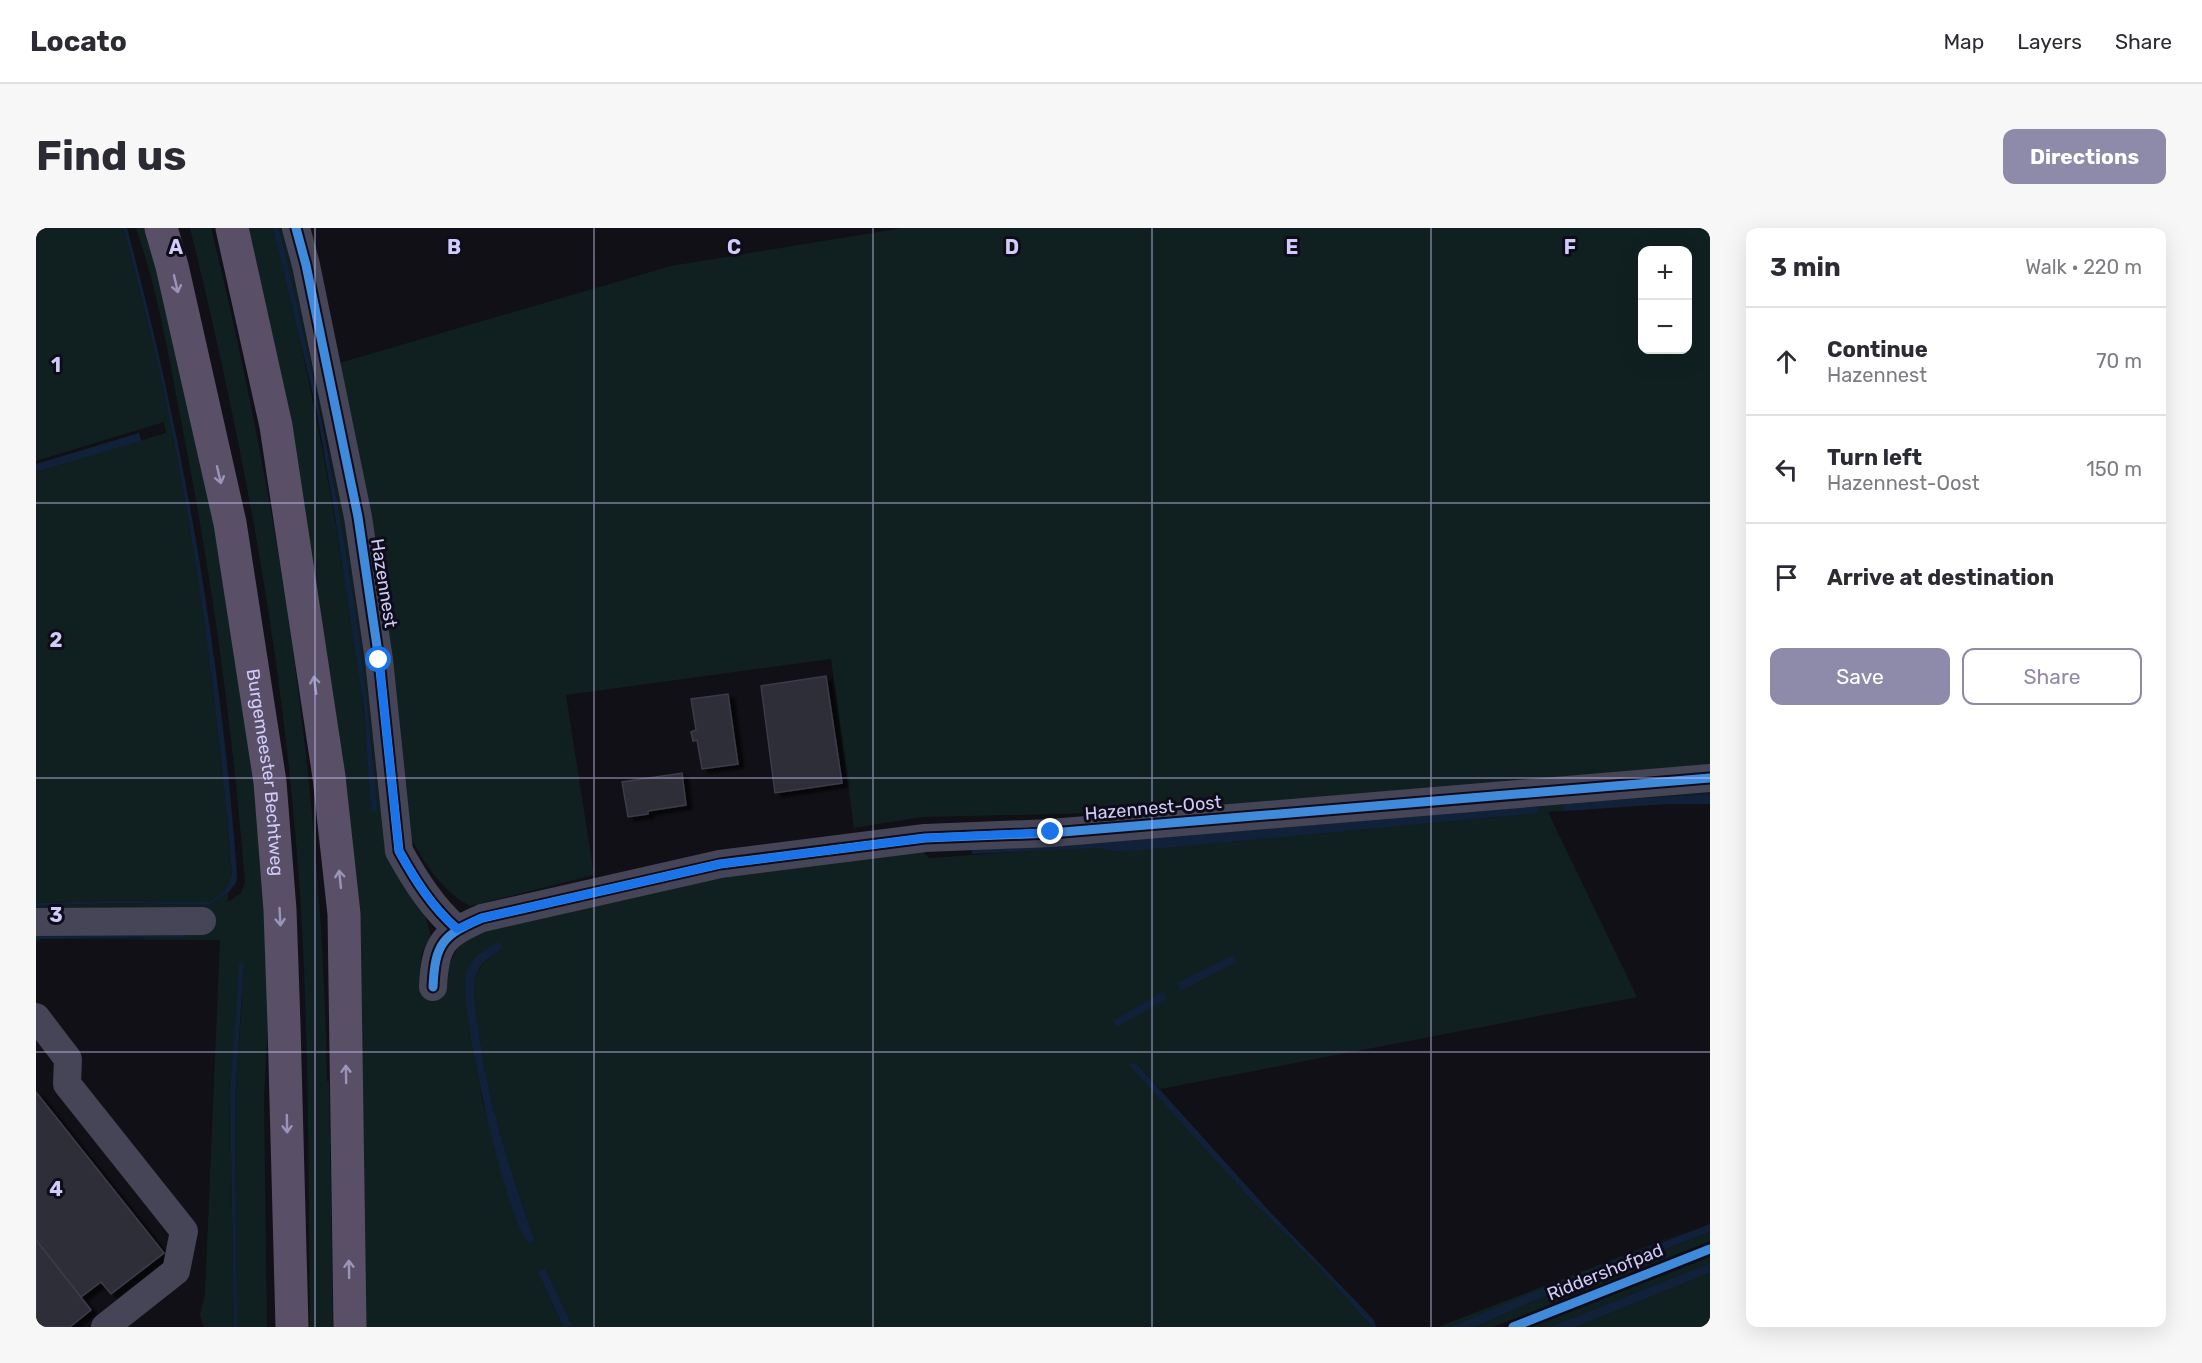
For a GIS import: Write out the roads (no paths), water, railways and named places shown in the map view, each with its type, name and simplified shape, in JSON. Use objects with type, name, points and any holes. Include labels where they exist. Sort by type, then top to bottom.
[{"type":"main road","name":"Burgemeester Bechtweg","points":[[161,228],[172,266],[230,523],[270,782],[283,978],[292,1327]]},
{"type":"main road","points":[[232,228],[276,426],[327,766],[344,914],[350,1327]]},
{"type":"street","name":"Hazennest","points":[[296,228],[306,265],[358,516],[379,660],[399,851],[419,886],[443,917],[457,929]]},
{"type":"street","name":"Hazennest-Oost","points":[[434,987],[437,954],[445,940],[457,929],[482,918],[720,864],[925,838],[1051,832],[1710,778]]},
{"type":"street","points":[[36,922],[202,921]]},
{"type":"street","points":[[36,1017],[68,1059],[68,1083],[184,1231],[176,1271],[105,1327]]},
{"type":"water","points":[[123,228],[127,228],[166,387],[197,549],[221,712],[230,793],[236,883],[228,893],[208,905],[115,903],[36,906],[36,903],[111,901],[208,902],[224,890],[232,873],[215,710],[193,548],[163,387]]},
{"type":"water","points":[[273,228],[279,228],[296,300],[340,517],[371,736],[377,810],[374,813],[371,810],[364,709],[335,516],[316,407]]},
{"type":"water","points":[[139,433],[141,441],[36,472],[36,464]]},
{"type":"water","points":[[1710,794],[1710,804],[1668,804],[1565,811],[1562,808],[1564,803]]},
{"type":"water","points":[[1537,803],[1539,813],[1121,852],[1097,848],[972,854],[972,845]]},
{"type":"water","points":[[36,934],[187,935],[184,937],[36,939]]},
{"type":"water","points":[[497,942],[501,944],[501,949],[485,961],[476,975],[475,1005],[492,1101],[507,1157],[534,1239],[531,1244],[521,1231],[498,1162],[477,1070],[466,994],[468,968],[482,951]]},
{"type":"water","points":[[1233,955],[1236,962],[1181,991],[1178,983]]},
{"type":"water","points":[[239,963],[244,963],[235,1098],[237,1327],[234,1327],[230,1092]]},
{"type":"water","points":[[1163,992],[1166,999],[1117,1027],[1113,1021]]},
{"type":"water","points":[[1135,1062],[1271,1213],[1374,1320],[1376,1327],[1372,1327],[1314,1262],[1255,1204],[1129,1065]]},
{"type":"water","points":[[1710,1224],[1710,1232],[1552,1293],[1475,1327],[1450,1327],[1553,1284]]},
{"type":"water","points":[[1710,1263],[1710,1273],[1576,1327],[1550,1327]]},
{"type":"water","points":[[545,1268],[573,1327],[563,1327],[538,1272]]}]
